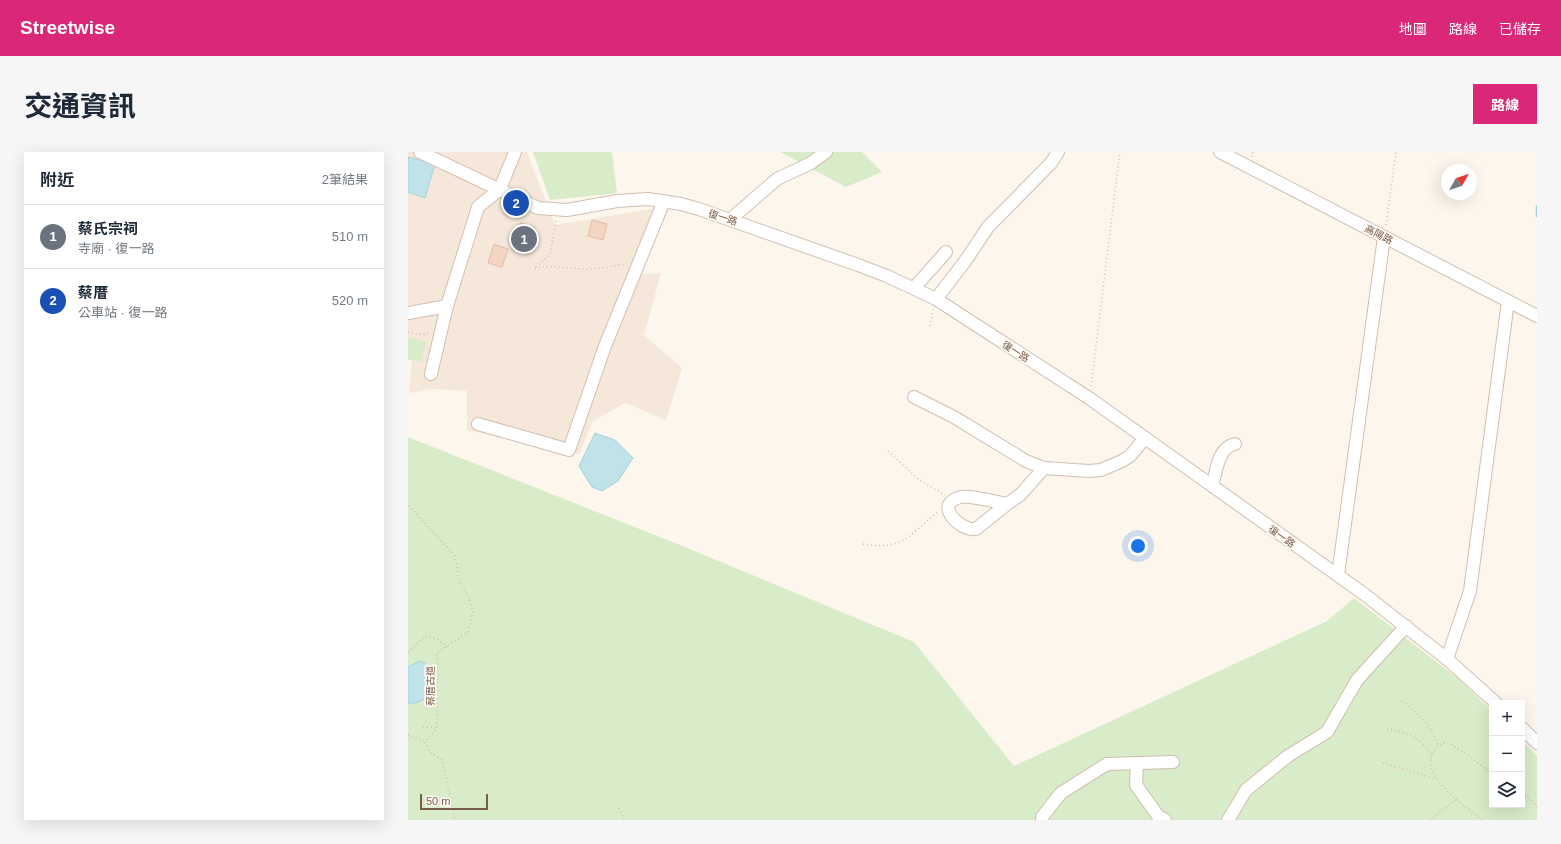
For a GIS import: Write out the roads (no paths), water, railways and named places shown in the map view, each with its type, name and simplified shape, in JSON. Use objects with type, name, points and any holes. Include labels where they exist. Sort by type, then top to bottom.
[{"type":"street","name":"復一路","points":[[420,152],[500,189],[534,207],[557,211],[579,209],[633,199],[664,201],[699,209],[731,219],[858,264],[914,288],[936,300],[1089,398],[1338,575],[1447,659],[1493,700]]},
{"type":"street","points":[[431,374],[447,306],[478,207],[500,189],[515,152]]},
{"type":"street","points":[[731,219],[777,179],[811,163],[826,152]]},
{"type":"street","points":[[936,300],[966,260],[988,227],[1051,163],[1058,152]]},
{"type":"street","name":"高陽路","points":[[1220,152],[1537,316]]},
{"type":"street","points":[[478,424],[569,450],[605,346],[664,201]]},
{"type":"street","points":[[1338,575],[1384,237]]},
{"type":"street","points":[[914,288],[946,252]]},
{"type":"street","points":[[1447,659],[1470,592],[1508,301]]},
{"type":"street","points":[[408,313],[447,306]]},
{"type":"street","points":[[914,397],[954,417],[1026,461],[1044,468],[1089,471],[1101,470],[1130,456],[1145,438]]},
{"type":"street","points":[[1212,486],[1221,453],[1230,445],[1235,444]]},
{"type":"street","points":[[1007,504],[961,497],[951,502],[948,512],[968,529],[976,529],[1020,495],[1044,468]]},
{"type":"street","points":[[1228,820],[1246,790],[1288,756],[1327,732],[1357,680],[1406,626]]},
{"type":"street","points":[[1525,731],[1537,743]]},
{"type":"street","points":[[1042,817],[1061,793],[1107,764],[1173,762]]},
{"type":"street","points":[[1137,764],[1136,785],[1158,816],[1165,820]]},
{"type":"water","points":[[408,157],[435,164],[425,198],[408,192]]},
{"type":"water","points":[[595,433],[615,440],[633,458],[618,481],[602,491],[592,487],[579,466]]},
{"type":"water","points":[[420,661],[432,670],[434,679],[434,694],[416,703],[408,703],[408,667]]},
{"type":"waterway","points":[[1537,206],[1537,216]]},
{"type":"place","name":"蔡厝","points":[[516,203]]},
{"type":"place","name":"蔡氏宗祠","points":[[524,239]]}]
